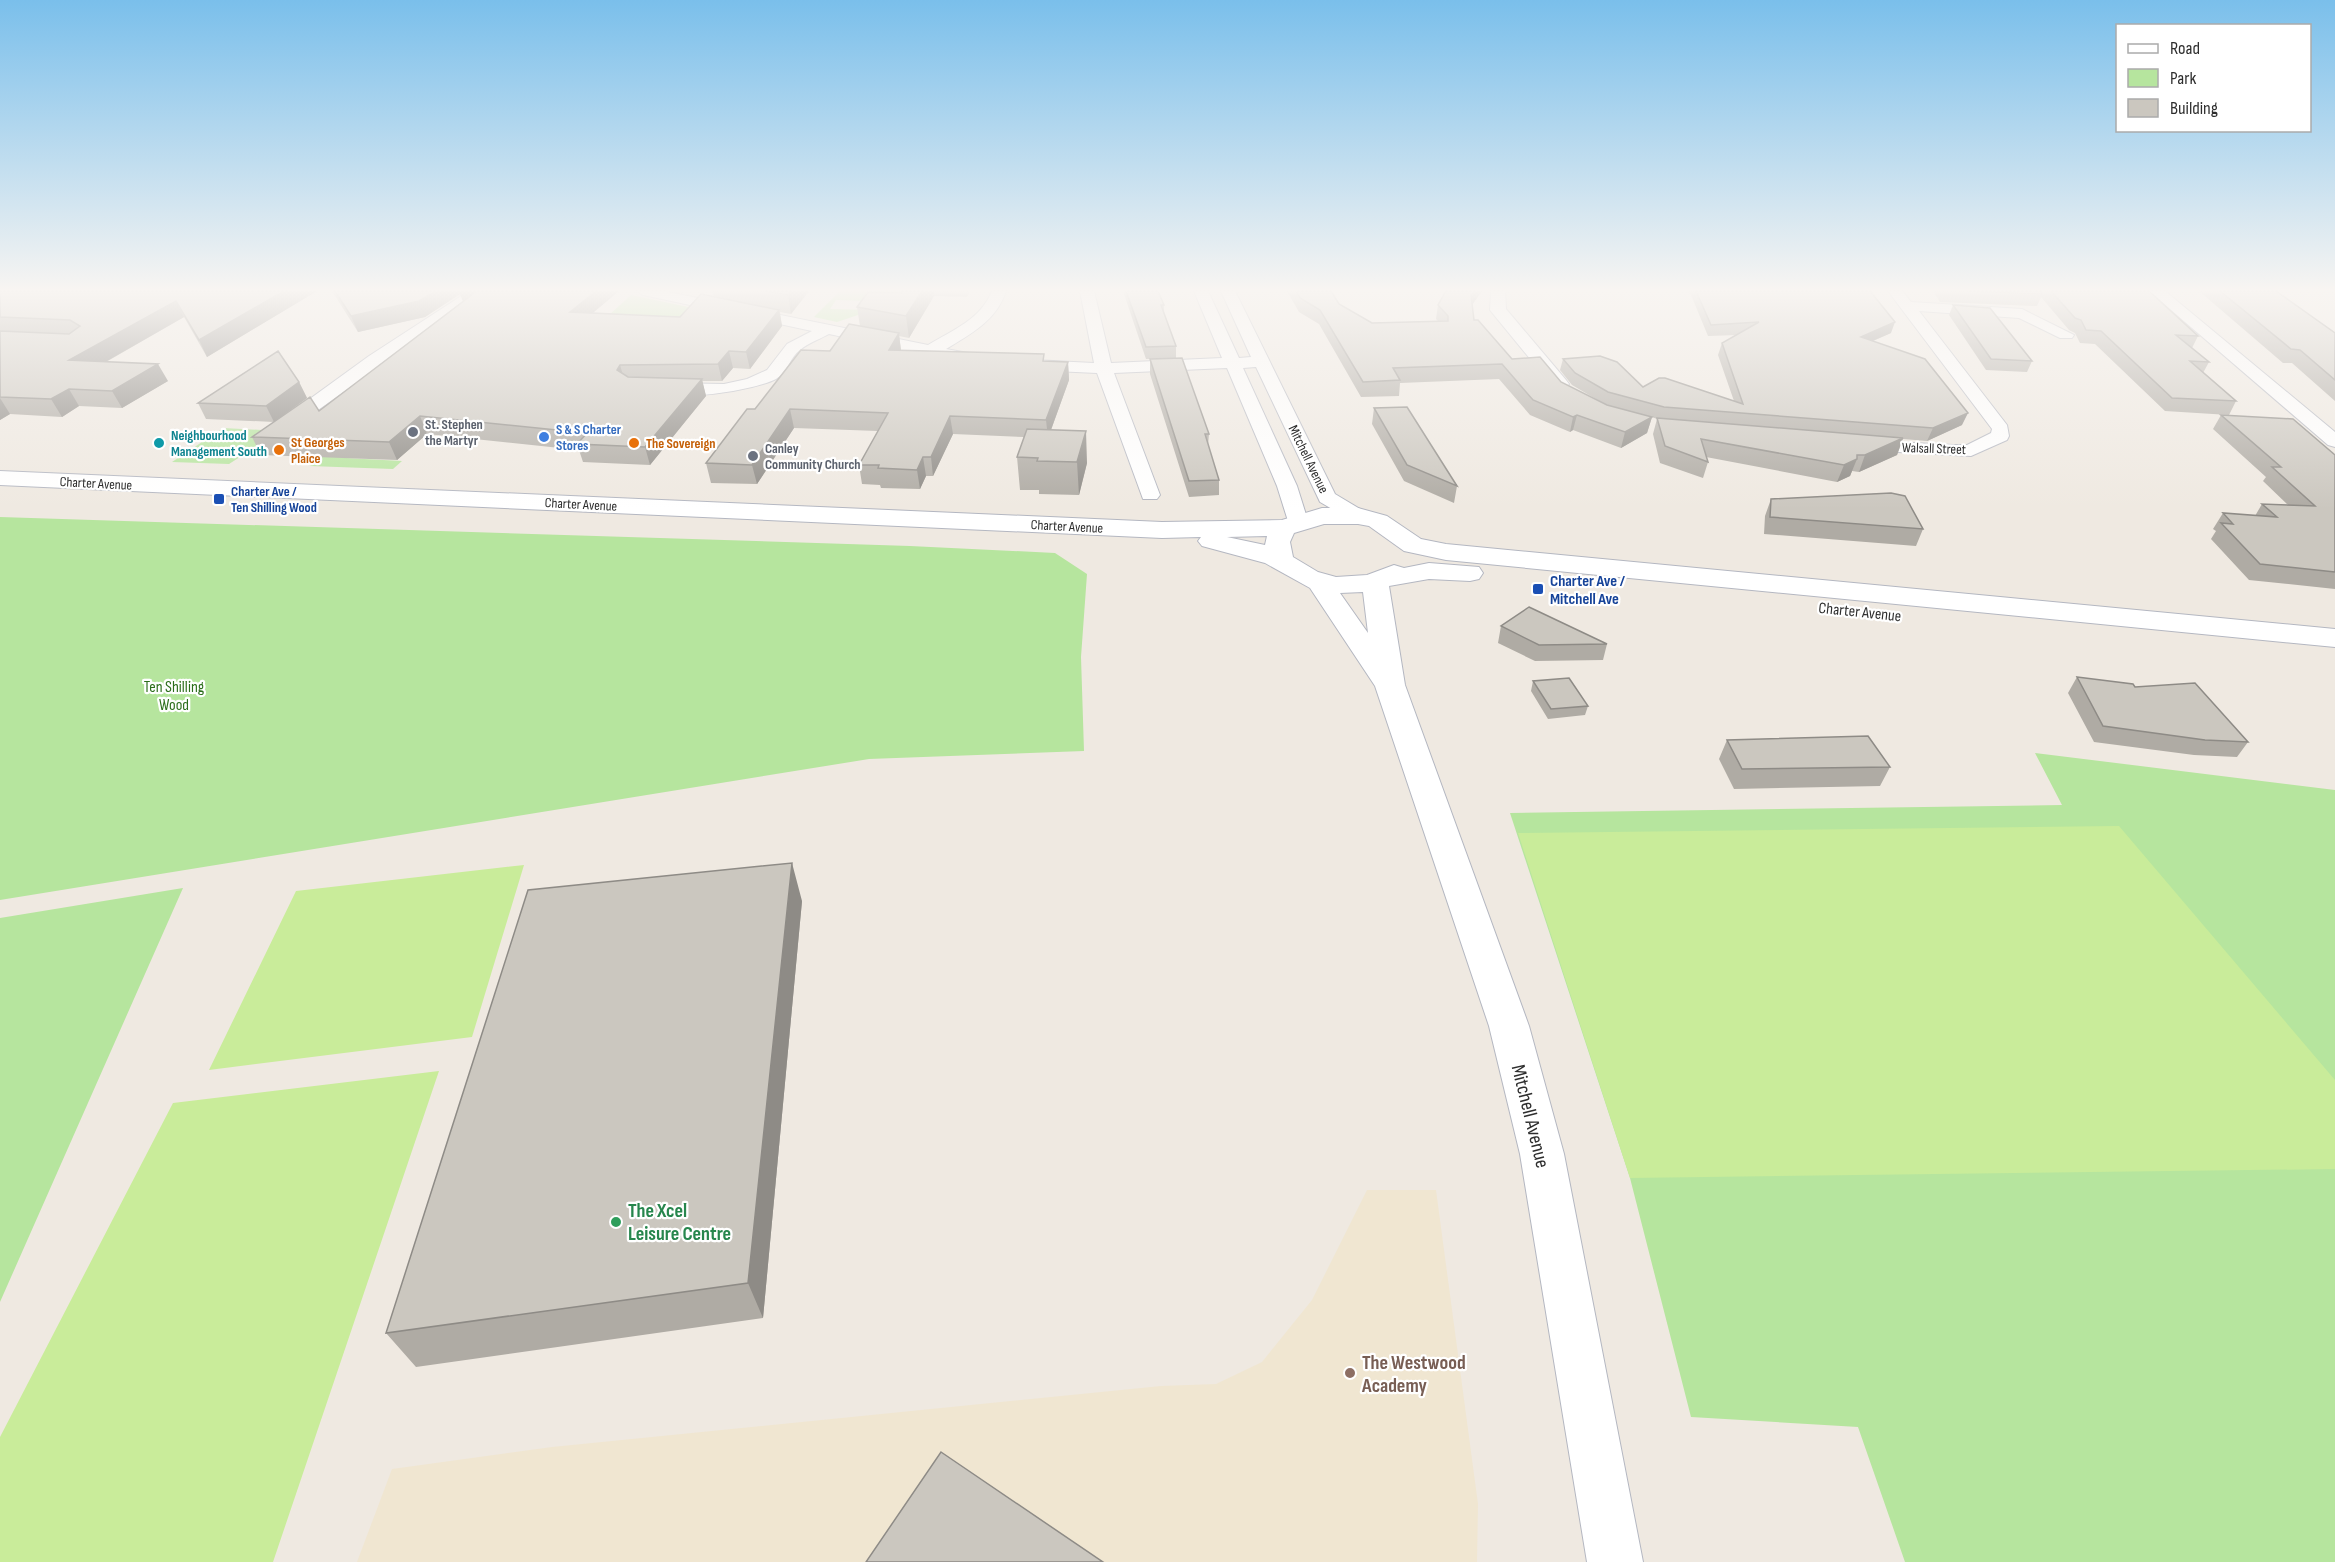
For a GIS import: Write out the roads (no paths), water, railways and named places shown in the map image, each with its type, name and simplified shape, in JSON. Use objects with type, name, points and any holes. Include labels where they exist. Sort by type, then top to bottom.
[{"type":"street","points":[[276,432],[370,364]]},
{"type":"street","points":[[644,387],[724,389],[752,383],[773,374],[780,364]]},
{"type":"street","points":[[1028,364],[1104,368],[1209,364]]},
{"type":"street","points":[[1103,364],[1150,495]]},
{"type":"street","name":"Mitchell Avenue","points":[[1232,364],[1287,486],[1291,525]]},
{"type":"street","name":"Mitchell Avenue","points":[[1263,364],[1327,498],[1358,516]]},
{"type":"street","points":[[1543,364],[1572,396]]},
{"type":"street","name":"Walsall Street","points":[[1848,443],[1953,451],[1971,450],[2000,436],[2001,429],[1951,364]]},
{"type":"street","points":[[2243,364],[2335,441]]},
{"type":"street","name":"Charter Avenue","points":[[0,478],[1162,530],[1291,525],[1322,516],[1358,516],[1378,521],[1413,545],[1446,552],[2335,638]]},
{"type":"street","points":[[1281,561],[1277,543],[1291,525]]},
{"type":"street","name":"Charter Avenue","points":[[1162,530],[1236,546],[1281,561],[1299,574],[1319,582],[1348,584],[1412,573],[1446,571],[2335,657]]},
{"type":"street","points":[[1381,580],[1402,566],[1407,550],[1402,537]]},
{"type":"street","name":"Mitchell Avenue","points":[[1381,580],[1390,685],[1509,1026],[1542,1154],[1615,1562]]},
{"type":"street","name":"Mitchell Avenue","points":[[1319,582],[1390,685]]},
{"type":"place","name":"St. Stephen the Martyr","points":[[413,432]]},
{"type":"place","name":"S & S Charter Stores","points":[[544,437]]},
{"type":"place","name":"Neighbourhood Management South","points":[[159,443]]},
{"type":"place","name":"The Sovereign","points":[[634,443]]},
{"type":"place","name":"St Georges Plaice","points":[[279,450]]},
{"type":"place","name":"Canley Community Church","points":[[753,456]]},
{"type":"place","name":"Charter Ave / Ten Shilling Wood","points":[[219,499]]},
{"type":"place","name":"Charter Ave / Mitchell Ave","points":[[1538,589]]},
{"type":"place","name":"The Xcel Leisure Centre","points":[[616,1222]]},
{"type":"place","name":"The Westwood Academy","points":[[1350,1373]]},
{"type":"park label","name":"Ten Shilling Wood","points":[[174,695]]}]
